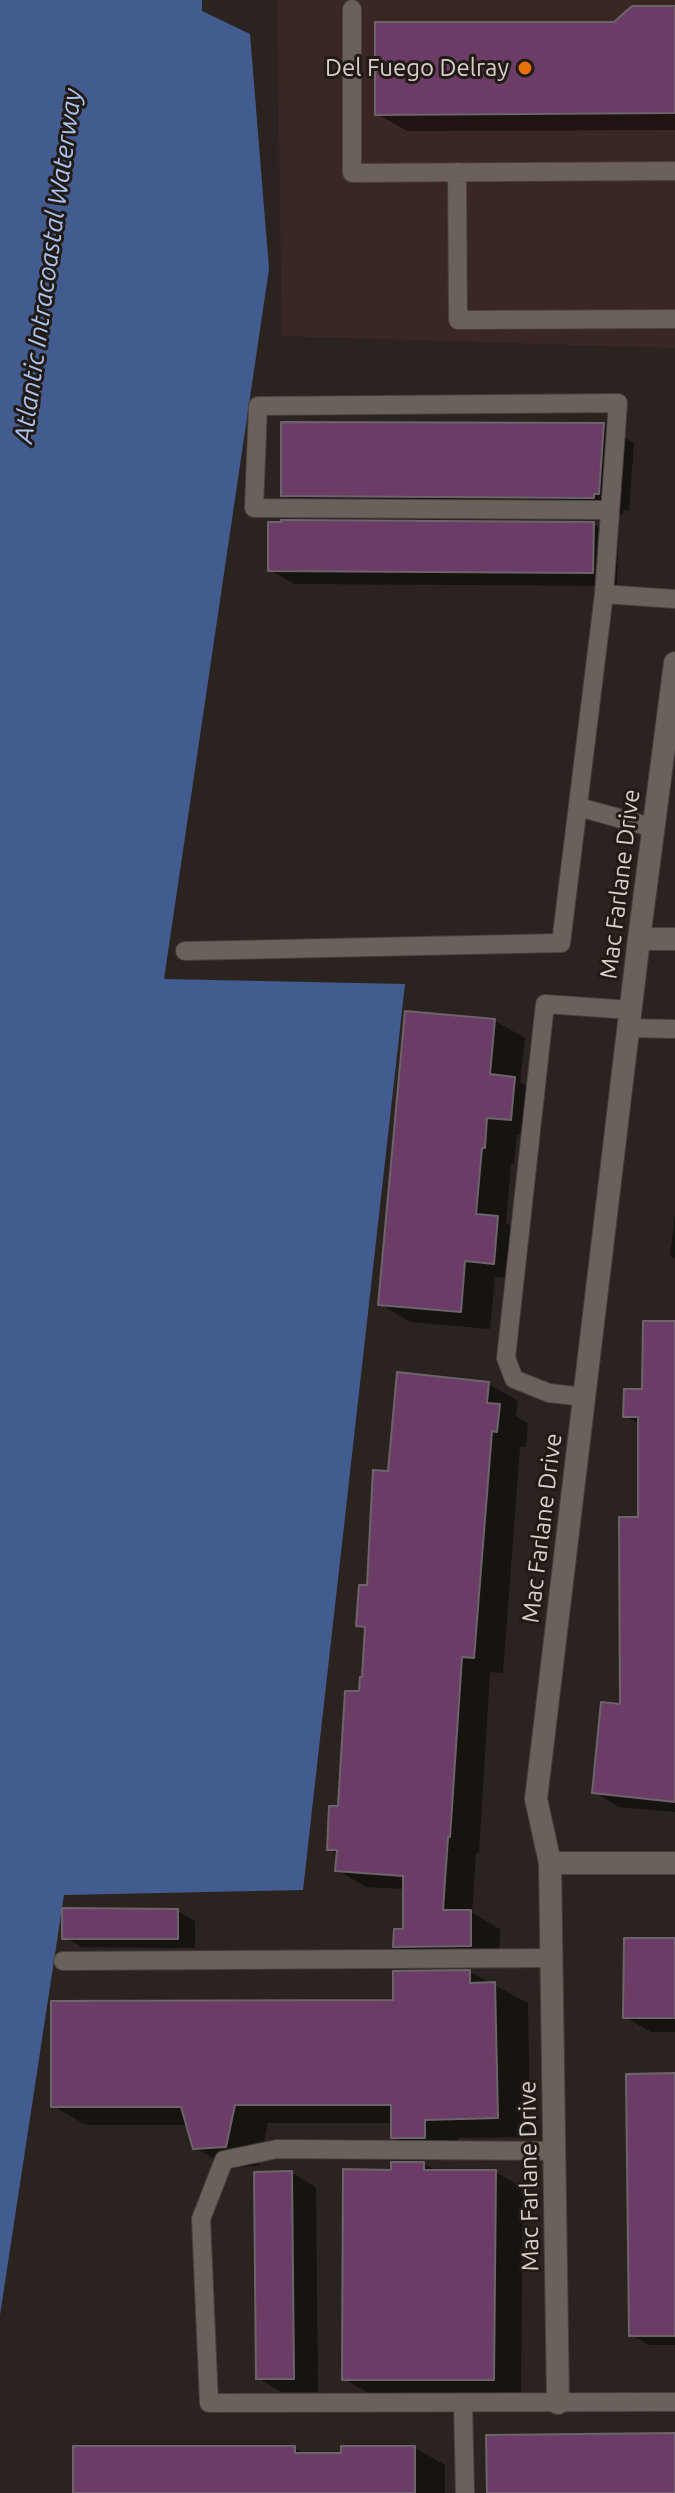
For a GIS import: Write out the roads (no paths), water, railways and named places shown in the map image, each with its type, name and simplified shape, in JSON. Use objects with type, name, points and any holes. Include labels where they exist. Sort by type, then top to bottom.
[{"type":"street","name":"Mac Farlane Drive","points":[[558,2403],[550,1863],[536,1799],[675,663]]},
{"type":"street","points":[[639,939],[675,939]]},
{"type":"street","points":[[550,1863],[675,1863]]},
{"type":"lane","points":[[352,9],[352,173],[675,171]]},
{"type":"lane","points":[[457,172],[458,320],[675,319]]},
{"type":"lane","points":[[185,951],[561,943],[604,594],[618,403],[258,406],[254,508],[610,510]]},
{"type":"lane","points":[[604,594],[675,599]]},
{"type":"lane","points":[[579,807],[654,828]]},
{"type":"lane","points":[[584,1397],[549,1393],[514,1379],[506,1358],[545,1004],[675,1029]]},
{"type":"lane","points":[[63,1961],[551,1958]]},
{"type":"lane","points":[[554,2151],[277,2149],[224,2160],[201,2219],[209,2403],[675,2402]]},
{"type":"lane","points":[[463,2403],[465,2493]]},
{"type":"water","name":"Atlantic Intracoastal Waterway","points":[[0,0],[202,0],[202,11],[250,34],[269,269],[164,979],[405,984],[303,1890],[64,1895],[0,2315]]},
{"type":"place","name":"Del Fuego Delray","points":[[525,68]]}]
